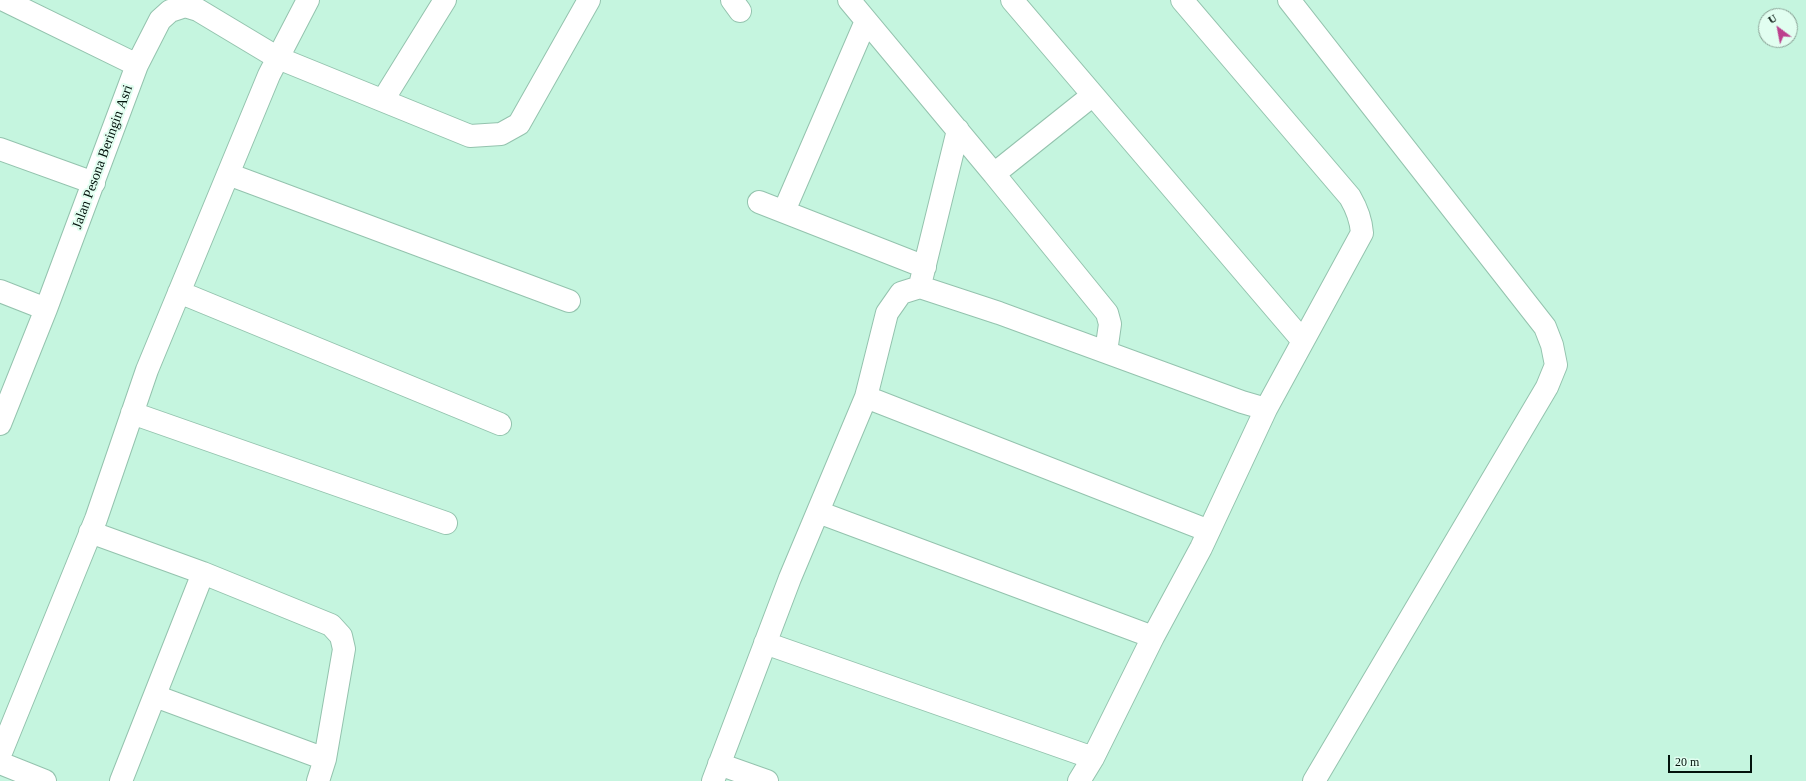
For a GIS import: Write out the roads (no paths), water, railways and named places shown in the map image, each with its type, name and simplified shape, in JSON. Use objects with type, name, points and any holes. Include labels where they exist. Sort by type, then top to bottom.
[{"type":"street","points":[[4,0],[137,65]]},
{"type":"street","points":[[0,755],[90,532],[147,370],[278,58],[308,0]]},
{"type":"street","points":[[383,100],[445,0]]},
{"type":"street","points":[[278,58],[470,136],[501,134],[519,124],[589,0]]},
{"type":"street","points":[[849,0],[958,130],[1107,313],[1110,324],[1106,352]]},
{"type":"street","points":[[1012,0],[1303,342]]},
{"type":"street","points":[[1079,781],[1093,758],[1153,637],[1209,531],[1266,409],[1362,233],[1362,222],[1358,210],[1350,197],[1182,0]]},
{"type":"street","points":[[1289,0],[1545,326],[1552,345],[1556,365],[1547,387],[1314,781]]},
{"type":"street","name":"Jalan Pesona Beringin Asri","points":[[0,424],[46,309],[137,65],[160,20],[170,11],[185,6],[198,10],[278,58]]},
{"type":"street","points":[[784,211],[866,21]]},
{"type":"street","points":[[994,174],[1093,95]]},
{"type":"street","points":[[767,781],[716,773],[790,578],[866,397],[887,313],[901,292],[922,277],[958,130]]},
{"type":"street","points":[[0,149],[94,183]]},
{"type":"street","points":[[228,174],[569,301]]},
{"type":"street","points":[[759,202],[784,211],[999,313],[1242,402],[1266,409]]},
{"type":"street","points":[[0,291],[46,309]]},
{"type":"street","points":[[179,292],[500,424]]},
{"type":"street","points":[[866,397],[1209,531]]},
{"type":"street","points":[[132,413],[446,523]]},
{"type":"street","points":[[818,512],[1153,637]]},
{"type":"street","points":[[90,532],[203,573],[331,625],[338,632],[344,650],[325,759],[318,781]]},
{"type":"street","points":[[121,781],[203,573]]},
{"type":"street","points":[[765,643],[1093,758]]},
{"type":"street","points":[[155,696],[325,759]]},
{"type":"street","points":[[0,763],[45,781]]}]
